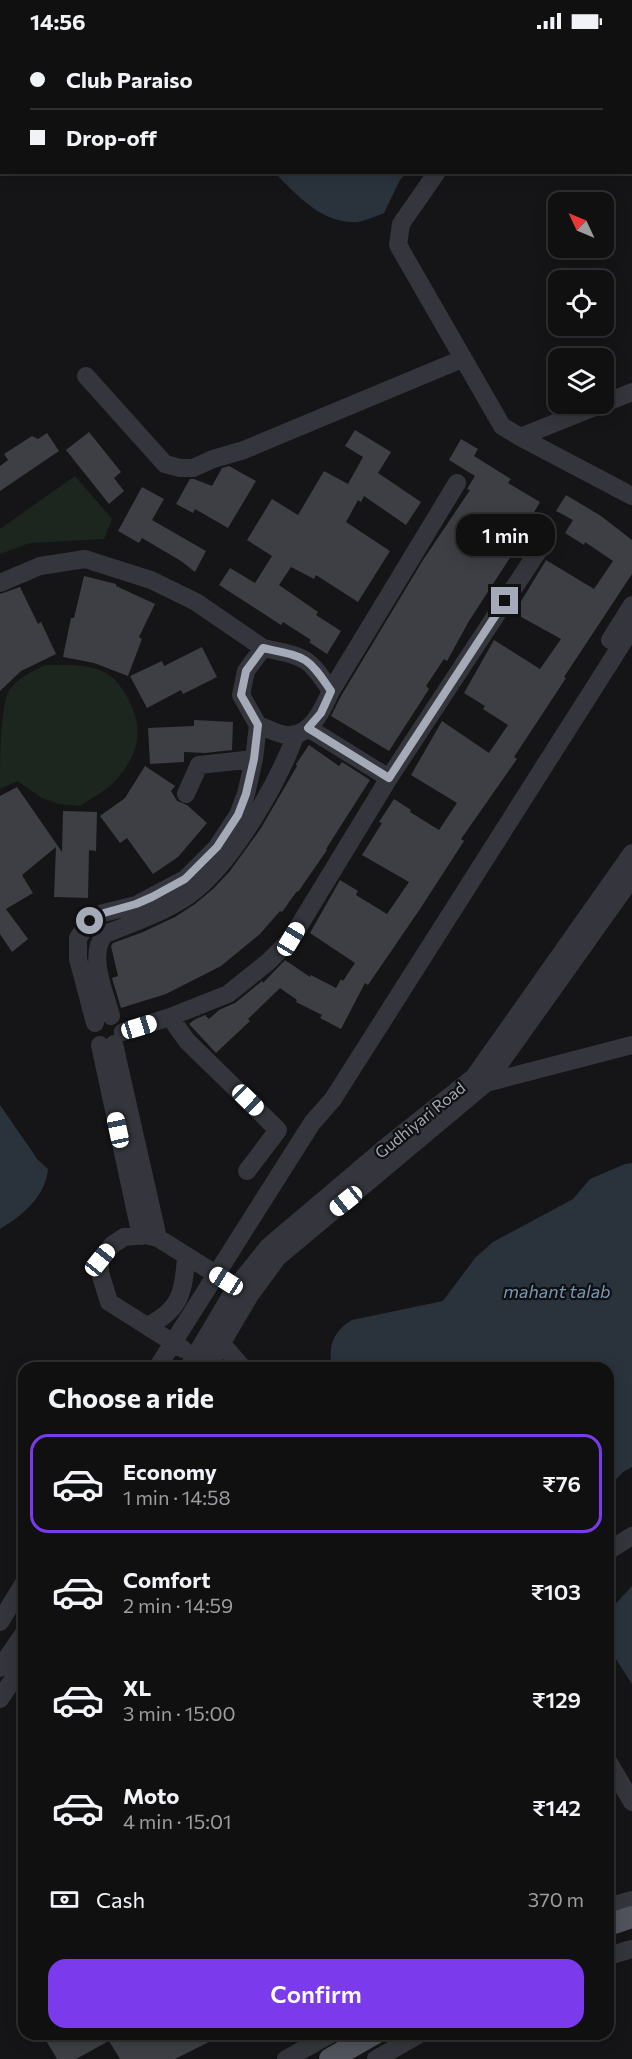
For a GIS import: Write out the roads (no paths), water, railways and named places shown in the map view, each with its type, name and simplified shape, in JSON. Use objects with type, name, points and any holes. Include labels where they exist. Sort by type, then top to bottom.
[{"type":"main road","points":[[614,1923],[632,1917]]},
{"type":"main road","points":[[330,2059],[363,2040]]},
{"type":"street","points":[[436,174],[401,224],[398,245],[502,426],[632,496]]},
{"type":"street","points":[[86,376],[165,464],[180,468],[193,468],[213,459],[244,450],[462,359]]},
{"type":"street","points":[[520,437],[632,392]]},
{"type":"street","points":[[103,1019],[78,959],[78,938],[90,921],[104,913],[136,904],[185,879],[223,851],[251,823],[302,731],[321,713],[331,691],[457,483]]},
{"type":"street","points":[[103,1019],[93,1030],[95,1038],[112,1040],[228,994],[268,962],[291,939],[389,778],[544,542]]},
{"type":"street","points":[[0,583],[40,566],[85,559],[151,580],[196,602],[263,648],[296,655],[307,660],[331,691]]},
{"type":"street","points":[[312,1123],[321,1096],[632,605]]},
{"type":"street","points":[[161,1362],[312,1123],[333,1099],[632,628]]},
{"type":"street","points":[[223,851],[246,794],[254,759],[258,725],[241,695],[246,671],[263,648]]},
{"type":"street","points":[[258,725],[285,735],[302,731],[389,778]]},
{"type":"street","points":[[186,794],[199,765],[254,759]]},
{"type":"street","name":"Gudhiyari Road","points":[[198,1362],[236,1287],[269,1246],[387,1146],[480,1080],[632,853]]},
{"type":"street","name":"Gudhiyari Road","points":[[199,1362],[221,1342],[250,1295],[278,1257],[480,1080],[632,878]]},
{"type":"street","points":[[170,1017],[187,1041],[278,1130],[247,1171]]},
{"type":"street","points":[[103,1019],[118,1020],[112,1040],[150,1237]]},
{"type":"street","points":[[480,1080],[632,1045]]},
{"type":"street","points":[[195,1362],[173,1342],[109,1302],[100,1273],[100,1260],[112,1245],[124,1237],[150,1237],[236,1287]]},
{"type":"street","points":[[147,1326],[163,1319],[175,1307],[183,1289],[186,1256]]},
{"type":"street","points":[[221,1342],[238,1362]]},
{"type":"street","points":[[614,1547],[632,1536]]},
{"type":"street","points":[[0,1622],[18,1593]]},
{"type":"street","points":[[0,1668],[18,1642]]},
{"type":"street","points":[[0,1699],[18,1672]]},
{"type":"street","points":[[614,1771],[632,1802]]},
{"type":"street","points":[[614,1905],[632,1900]]},
{"type":"street","points":[[614,1954],[632,1949]]},
{"type":"street","points":[[286,2059],[320,2040]]},
{"type":"street","points":[[376,2059],[409,2040]]},
{"type":"water","points":[[276,174],[405,174],[384,213],[367,220],[357,222],[333,218],[321,213],[301,199]]},
{"type":"water","points":[[0,1105],[38,1160],[48,1169],[38,1197],[17,1218],[0,1229]]},
{"type":"water","name":"mahant talab","points":[[632,1163],[632,1467],[614,1482],[614,1362],[332,1362],[333,1341],[340,1330],[352,1320],[443,1301],[475,1258],[493,1242],[573,1199],[590,1179]]},
{"type":"water","points":[[632,1586],[632,1684],[614,1656],[614,1606]]}]
